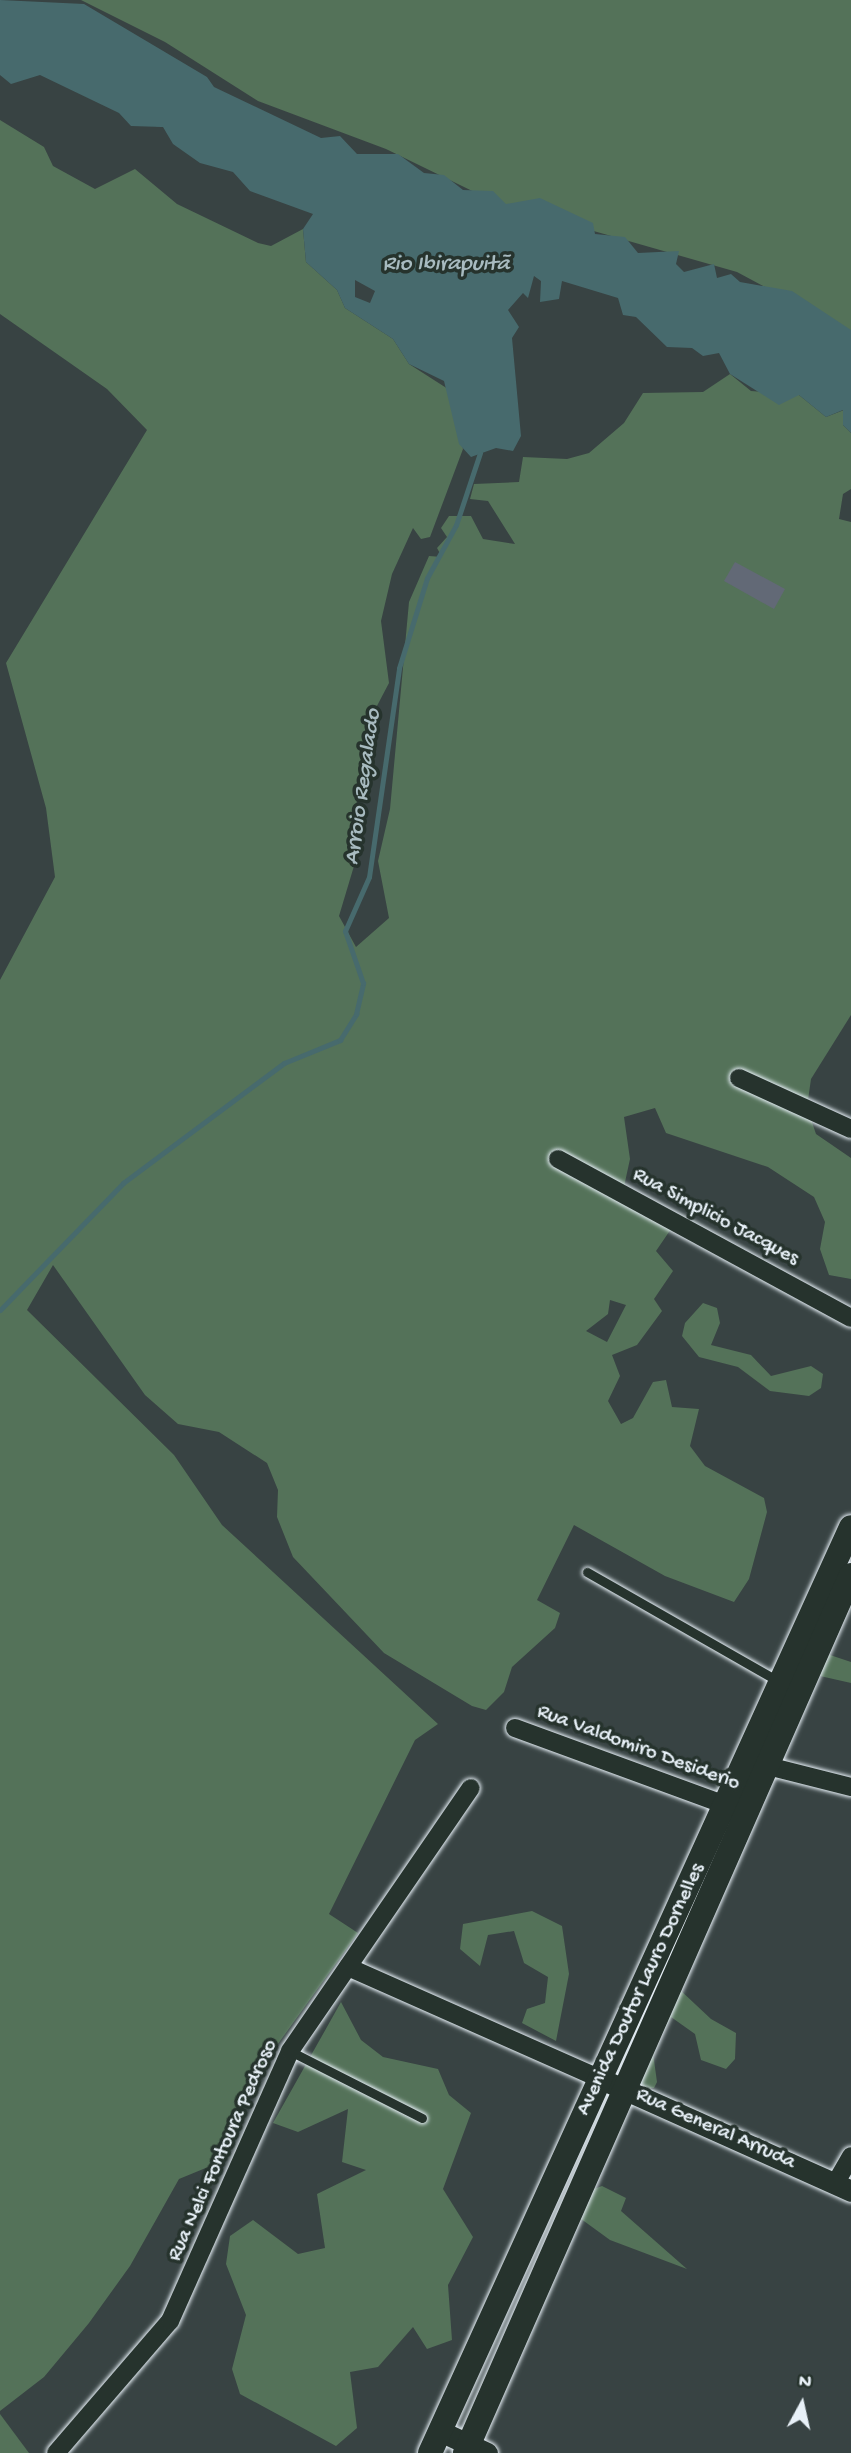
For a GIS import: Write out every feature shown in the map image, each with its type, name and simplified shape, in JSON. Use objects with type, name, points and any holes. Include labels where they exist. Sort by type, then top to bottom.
[{"type":"main road","name":"Avenida Doutor Lauro Dornelles","points":[[756,1763],[781,1683],[851,1527]]},
{"type":"main road","name":"Avenida Doutor Lauro Dornelles","points":[[474,2450],[756,1763],[851,1575]]},
{"type":"main road","name":"Avenida Doutor Lauro Dornelles","points":[[435,2442],[601,2079],[736,1810]]},
{"type":"street","points":[[738,1078],[851,1129]]},
{"type":"street","name":"Rua Simplicio Jacques","points":[[558,1159],[851,1318]]},
{"type":"street","name":"Rua Valdomiro Desiderio","points":[[515,1728],[736,1810]]},
{"type":"street","points":[[756,1763],[851,1787]]},
{"type":"street","name":"Rua Nelci Fontoura Pedroso","points":[[56,2453],[170,2321],[190,2288],[290,2051],[471,1788]]},
{"type":"street","name":"Rua General Arruda","points":[[348,1967],[843,2187]]},
{"type":"street","points":[[843,2187],[851,2156]]},
{"type":"street","points":[[435,2442],[474,2450]]},
{"type":"lane","points":[[587,1572],[781,1683]]},
{"type":"lane","points":[[290,2051],[422,2118]]},
{"type":"green space","points":[[81,0],[851,0],[851,333],[737,272],[499,204],[386,149],[258,101],[165,42]]},
{"type":"green space","points":[[0,120],[44,147],[53,166],[95,189],[135,169],[177,204],[258,243],[271,246],[303,229],[306,262],[337,290],[345,308],[393,339],[409,364],[448,389],[463,449],[430,537],[421,539],[413,528],[392,574],[381,621],[389,683],[368,723],[372,748],[357,795],[354,866],[339,916],[356,947],[389,918],[378,861],[390,809],[409,602],[429,556],[442,557],[437,548],[447,537],[441,528],[449,516],[471,516],[483,539],[515,544],[488,501],[470,499],[474,484],[519,482],[523,457],[567,459],[589,453],[624,423],[643,393],[703,392],[730,374],[751,391],[799,395],[826,417],[844,410],[843,425],[851,433],[851,489],[843,494],[839,519],[851,522],[851,1015],[811,1079],[807,1107],[816,1134],[851,1158],[851,1279],[829,1275],[820,1249],[825,1222],[814,1197],[768,1167],[666,1133],[655,1108],[624,1117],[630,1159],[622,1196],[635,1211],[671,1229],[656,1251],[673,1271],[654,1299],[662,1311],[637,1345],[612,1355],[620,1376],[608,1401],[621,1424],[633,1418],[653,1382],[666,1380],[672,1407],[699,1409],[690,1446],[705,1466],[764,1498],[767,1512],[749,1579],[734,1602],[665,1576],[574,1525],[537,1600],[560,1613],[555,1628],[512,1667],[504,1692],[486,1710],[472,1706],[384,1653],[293,1557],[277,1517],[278,1490],[267,1463],[219,1432],[178,1424],[145,1395],[53,1265],[27,1310],[174,1455],[222,1525],[438,1724],[415,1740],[329,1914],[358,1933],[275,2048],[213,2165],[179,2179],[130,2266],[89,2323],[44,2377],[0,2411],[0,980],[55,877],[46,808],[6,663],[147,430],[107,389],[0,314]],"holes":[[[610,1300],[626,1305],[607,1342],[586,1331],[608,1314]]]},
{"type":"green space","points":[[703,1303],[717,1308],[720,1323],[711,1345],[751,1355],[771,1376],[811,1366],[823,1374],[821,1388],[809,1396],[770,1391],[738,1367],[699,1357],[682,1336],[685,1323]]},
{"type":"green space","points":[[821,1652],[851,1662],[851,1683],[820,1676]]},
{"type":"green space","points":[[532,1911],[562,1926],[569,1974],[556,2041],[522,2023],[527,2009],[545,2003],[548,1977],[524,1963],[514,1931],[488,1935],[480,1966],[460,1949],[463,1924]]},
{"type":"green space","points":[[679,1989],[711,2019],[736,2033],[735,2059],[726,2069],[701,2060],[695,2034],[671,2017],[653,2053],[657,2082],[654,2088],[641,2088],[632,2077]]},
{"type":"green space","points":[[341,2002],[361,2040],[383,2057],[438,2069],[449,2095],[471,2113],[443,2189],[473,2237],[448,2285],[452,2340],[427,2349],[413,2327],[378,2367],[350,2372],[357,2428],[336,2446],[240,2394],[232,2369],[246,2315],[226,2264],[230,2236],[253,2220],[298,2254],[325,2248],[317,2194],[366,2170],[342,2162],[348,2109],[298,2132],[273,2123]]},
{"type":"green space","points":[[602,2186],[626,2198],[621,2211],[687,2269],[610,2240],[577,2216],[589,2191]]},
{"type":"green space","points":[[0,2414],[29,2453],[0,2453]]},
{"type":"water","name":"Rio Ibirapuitã","points":[[0,0],[84,4],[207,77],[214,87],[321,138],[340,136],[357,154],[398,154],[424,173],[444,175],[463,190],[493,191],[506,204],[540,198],[593,223],[595,234],[625,237],[638,253],[679,251],[676,264],[684,272],[714,264],[717,278],[731,274],[740,282],[792,291],[851,330],[851,433],[843,425],[843,410],[826,417],[799,395],[779,405],[730,374],[719,353],[703,356],[692,348],[667,347],[636,317],[623,315],[618,298],[562,281],[559,299],[540,302],[541,281],[534,276],[528,298],[523,293],[508,310],[519,327],[512,338],[521,436],[513,451],[496,448],[471,457],[459,444],[444,381],[409,364],[393,339],[345,308],[337,290],[306,262],[303,229],[313,214],[250,191],[233,172],[200,163],[173,144],[163,127],[131,126],[119,113],[40,75],[11,84],[0,75]],"holes":[[[355,280],[375,291],[370,303],[355,297]]]},
{"type":"building","points":[[735,562],[785,589],[774,609],[724,581]]},
{"type":"waterway","name":"Arroio Regalado","points":[[0,1310],[123,1183],[284,1063],[340,1040],[356,1014],[363,983],[345,931],[369,877],[399,668],[427,578],[456,525],[480,453]]}]
